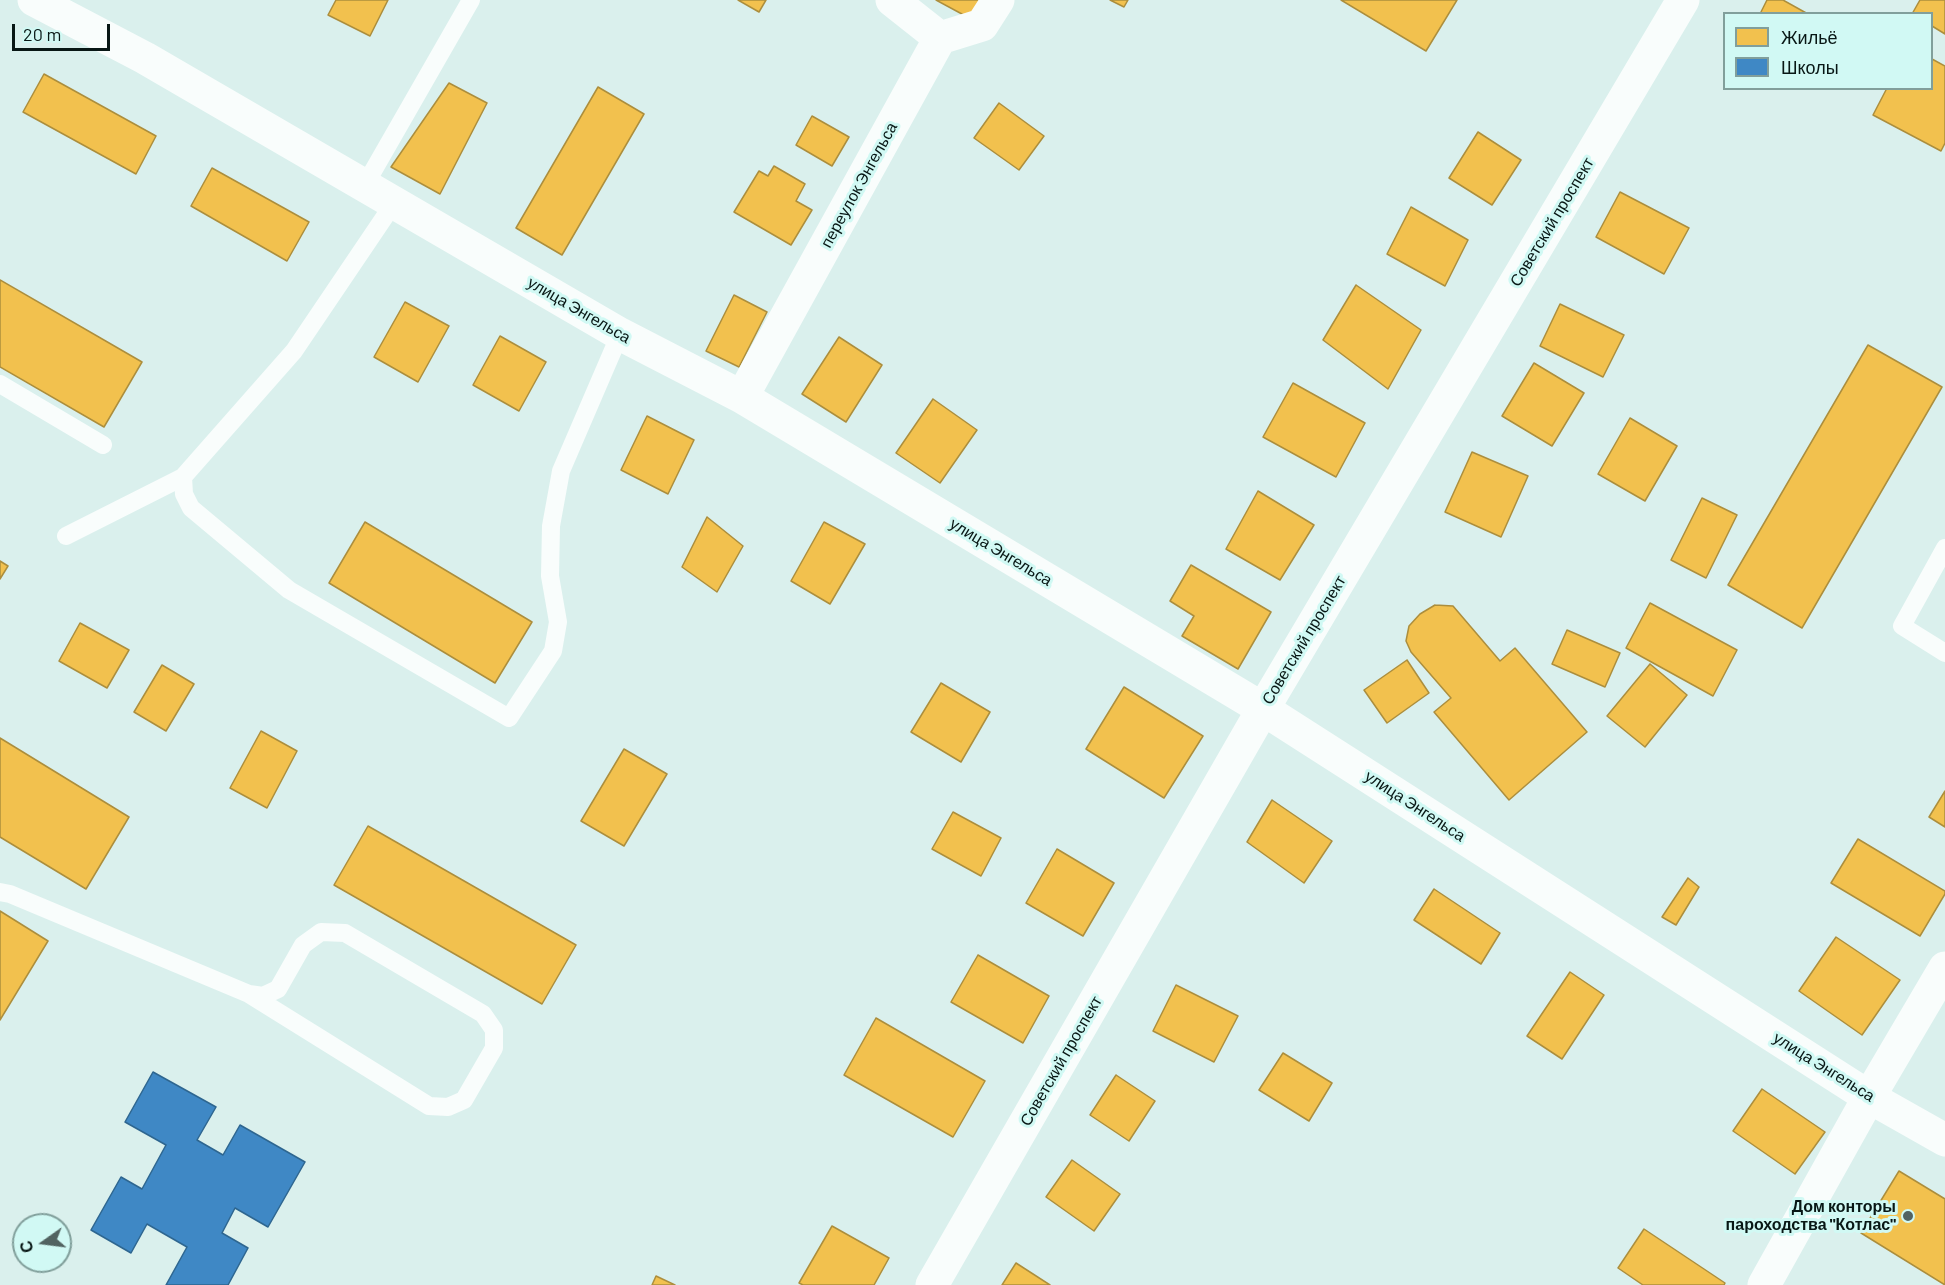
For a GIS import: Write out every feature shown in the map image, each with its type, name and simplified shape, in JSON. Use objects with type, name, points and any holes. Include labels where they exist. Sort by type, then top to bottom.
[{"type":"street","name":"улица Энгельса","points":[[34,0],[145,58],[621,334],[742,397],[1263,709],[1869,1096],[1945,1140]]},
{"type":"street","points":[[892,0],[940,38],[982,25],[998,0]]},
{"type":"street","name":"Советский проспект","points":[[932,1285],[1263,709],[1683,0]]},
{"type":"street","name":"переулок Энгельса","points":[[742,397],[940,38]]},
{"type":"street","points":[[1764,1285],[1869,1096],[1945,968]]},
{"type":"lane","points":[[365,185],[471,0]]},
{"type":"lane","points":[[66,536],[183,477],[294,351],[394,203]]},
{"type":"lane","points":[[183,477],[184,494],[191,508],[289,590],[509,718],[553,651],[558,622],[550,576],[551,526],[561,471],[621,334]]},
{"type":"lane","points":[[0,384],[102,445]]},
{"type":"lane","points":[[1945,548],[1902,626],[1945,653]]},
{"type":"lane","points":[[0,892],[10,894],[249,994],[429,1106],[448,1107],[464,1100],[494,1048],[494,1030],[483,1014],[345,933],[321,932],[303,945],[278,989],[263,996],[249,994]]},
{"type":"building: Жильё","points":[[336,0],[388,0],[370,36],[328,15]]},
{"type":"building: Жильё","points":[[738,0],[766,0],[759,12]]},
{"type":"building: Жильё","points":[[936,0],[983,0],[973,20]]},
{"type":"building: Жильё","points":[[1110,0],[1128,0],[1124,7]]},
{"type":"building: Жильё","points":[[1341,0],[1457,0],[1426,51]]},
{"type":"building: Жильё","points":[[1767,0],[1783,0],[1804,12],[1761,12]]},
{"type":"building: Жильё","points":[[1920,0],[1945,0],[1945,34],[1933,27],[1933,12],[1913,12]]},
{"type":"building: Жильё","points":[[1933,60],[1945,66],[1945,143],[1941,151],[1873,115],[1886,90],[1933,90]]},
{"type":"building: Жильё","points":[[44,74],[156,136],[136,174],[23,112]]},
{"type":"building: Жильё","points":[[449,83],[487,103],[440,194],[391,167]]},
{"type":"building: Жильё","points":[[598,87],[644,114],[562,255],[516,228]]},
{"type":"building: Жильё","points":[[999,103],[1044,136],[1019,170],[974,138]]},
{"type":"building: Жильё","points":[[812,116],[849,137],[832,166],[796,145]]},
{"type":"building: Жильё","points":[[1478,132],[1521,160],[1492,205],[1449,178]]},
{"type":"building: Жильё","points":[[774,166],[805,184],[796,201],[812,210],[791,245],[734,212],[759,171],[768,176]]},
{"type":"building: Жильё","points":[[212,168],[309,222],[287,261],[191,206]]},
{"type":"building: Жильё","points":[[1620,192],[1689,228],[1664,274],[1596,237]]},
{"type":"building: Жильё","points":[[1411,207],[1468,240],[1445,286],[1387,254]]},
{"type":"building: Жильё","points":[[0,280],[142,362],[104,427],[0,367]]},
{"type":"building: Жильё","points":[[1356,285],[1421,330],[1388,389],[1323,340]]},
{"type":"building: Жильё","points":[[734,295],[767,312],[739,367],[706,351]]},
{"type":"building: Жильё","points":[[405,302],[449,326],[418,382],[374,357]]},
{"type":"building: Жильё","points":[[1560,304],[1624,335],[1603,377],[1540,346]]},
{"type":"building: Жильё","points":[[500,336],[546,362],[519,411],[473,385]]},
{"type":"building: Жильё","points":[[839,337],[882,365],[846,422],[802,394]]},
{"type":"building: Жильё","points":[[1868,345],[1942,387],[1802,628],[1728,585]]},
{"type":"building: Жильё","points":[[1534,363],[1584,393],[1552,446],[1502,416]]},
{"type":"building: Жильё","points":[[1293,383],[1365,423],[1336,477],[1263,437]]},
{"type":"building: Жильё","points":[[933,399],[977,430],[940,483],[896,453]]},
{"type":"building: Жильё","points":[[647,416],[694,440],[668,494],[621,470]]},
{"type":"building: Жильё","points":[[1630,418],[1677,446],[1645,501],[1598,474]]},
{"type":"building: Жильё","points":[[1472,452],[1528,476],[1501,537],[1445,512]]},
{"type":"building: Жильё","points":[[1258,491],[1314,525],[1280,580],[1226,549]]},
{"type":"building: Жильё","points":[[1702,498],[1737,515],[1706,578],[1671,560]]},
{"type":"building: Жильё","points":[[707,517],[743,546],[717,592],[682,567]]},
{"type":"building: Жильё","points":[[365,522],[532,622],[495,683],[329,583]]},
{"type":"building: Жильё","points":[[824,522],[865,544],[830,604],[791,581]]},
{"type":"building: Жильё","points":[[0,561],[8,566],[0,579]]},
{"type":"building: Жильё","points":[[1191,565],[1271,612],[1238,669],[1182,636],[1194,616],[1170,601]]},
{"type":"building: Жильё","points":[[1650,603],[1737,650],[1713,696],[1626,648]]},
{"type":"building: Жильё","points":[[1435,605],[1453,606],[1500,661],[1515,648],[1587,732],[1509,800],[1434,712],[1451,698],[1411,652],[1406,641],[1409,626],[1420,614]]},
{"type":"building: Жильё","points":[[80,623],[129,650],[107,688],[59,661]]},
{"type":"building: Жильё","points":[[1567,630],[1620,653],[1605,687],[1552,664]]},
{"type":"building: Жильё","points":[[1407,660],[1429,693],[1387,723],[1364,690]]},
{"type":"building: Жильё","points":[[1650,664],[1687,695],[1645,747],[1607,716]]},
{"type":"building: Жильё","points":[[162,665],[194,684],[166,731],[134,712]]},
{"type":"building: Жильё","points":[[941,683],[990,712],[961,762],[911,732]]},
{"type":"building: Жильё","points":[[1124,687],[1203,736],[1164,798],[1086,749]]},
{"type":"building: Жильё","points":[[261,731],[297,751],[267,808],[230,788]]},
{"type":"building: Жильё","points":[[0,738],[129,817],[86,889],[0,837]]},
{"type":"building: Жильё","points":[[624,749],[667,774],[624,846],[581,821]]},
{"type":"building: Жильё","points":[[1945,791],[1945,827],[1929,817]]},
{"type":"building: Жильё","points":[[1272,800],[1332,841],[1304,883],[1247,842]]},
{"type":"building: Жильё","points":[[953,812],[1001,838],[981,876],[932,849]]},
{"type":"building: Жильё","points":[[368,826],[576,945],[542,1004],[334,885]]},
{"type":"building: Жильё","points":[[1858,839],[1945,891],[1920,936],[1831,883]]},
{"type":"building: Жильё","points":[[1057,849],[1114,883],[1083,936],[1026,903]]},
{"type":"building: Жильё","points":[[1688,878],[1699,887],[1676,925],[1662,917]]},
{"type":"building: Жильё","points":[[1434,889],[1500,933],[1481,964],[1414,920]]},
{"type":"building: Жильё","points":[[0,911],[48,941],[0,1020]]},
{"type":"building: Жильё","points":[[1836,937],[1900,980],[1862,1035],[1799,991]]},
{"type":"building: Жильё","points":[[978,955],[1049,996],[1023,1043],[951,1002]]},
{"type":"building: Жильё","points":[[1570,972],[1604,995],[1562,1059],[1527,1036]]},
{"type":"building: Жильё","points":[[1176,985],[1238,1016],[1214,1062],[1153,1031]]},
{"type":"building: Жильё","points":[[876,1018],[985,1081],[953,1137],[844,1075]]},
{"type":"building: Жильё","points":[[1283,1053],[1332,1083],[1309,1121],[1259,1090]]},
{"type":"building: Жильё","points":[[1116,1075],[1155,1101],[1129,1141],[1090,1115]]},
{"type":"building: Жильё","points":[[1762,1089],[1825,1132],[1795,1174],[1733,1131]]},
{"type":"building: Жильё","points":[[1072,1160],[1120,1194],[1094,1231],[1046,1197]]},
{"type":"building: Жильё","name":"Дом конторы пароходства \"Котлас\"","points":[[1899,1171],[1945,1199],[1945,1285],[1861,1233]]},
{"type":"building: Жильё","points":[[832,1226],[889,1258],[874,1285],[803,1285],[799,1283]]},
{"type":"building: Жильё","points":[[1644,1229],[1725,1283],[1724,1285],[1643,1285],[1618,1268]]},
{"type":"building: Жильё","points":[[1016,1263],[1050,1285],[1002,1285]]},
{"type":"building: Жильё","points":[[656,1276],[675,1285],[652,1285]]},
{"type":"building: Школы","points":[[153,1072],[216,1107],[197,1140],[223,1155],[240,1125],[305,1162],[268,1227],[235,1208],[222,1233],[248,1248],[228,1285],[166,1285],[187,1247],[147,1224],[131,1253],[91,1230],[121,1177],[142,1189],[166,1145],[125,1122]]},
{"type":"place","name":"Дом конторы пароходства \"Котлас\"","points":[[1908,1216]]}]
